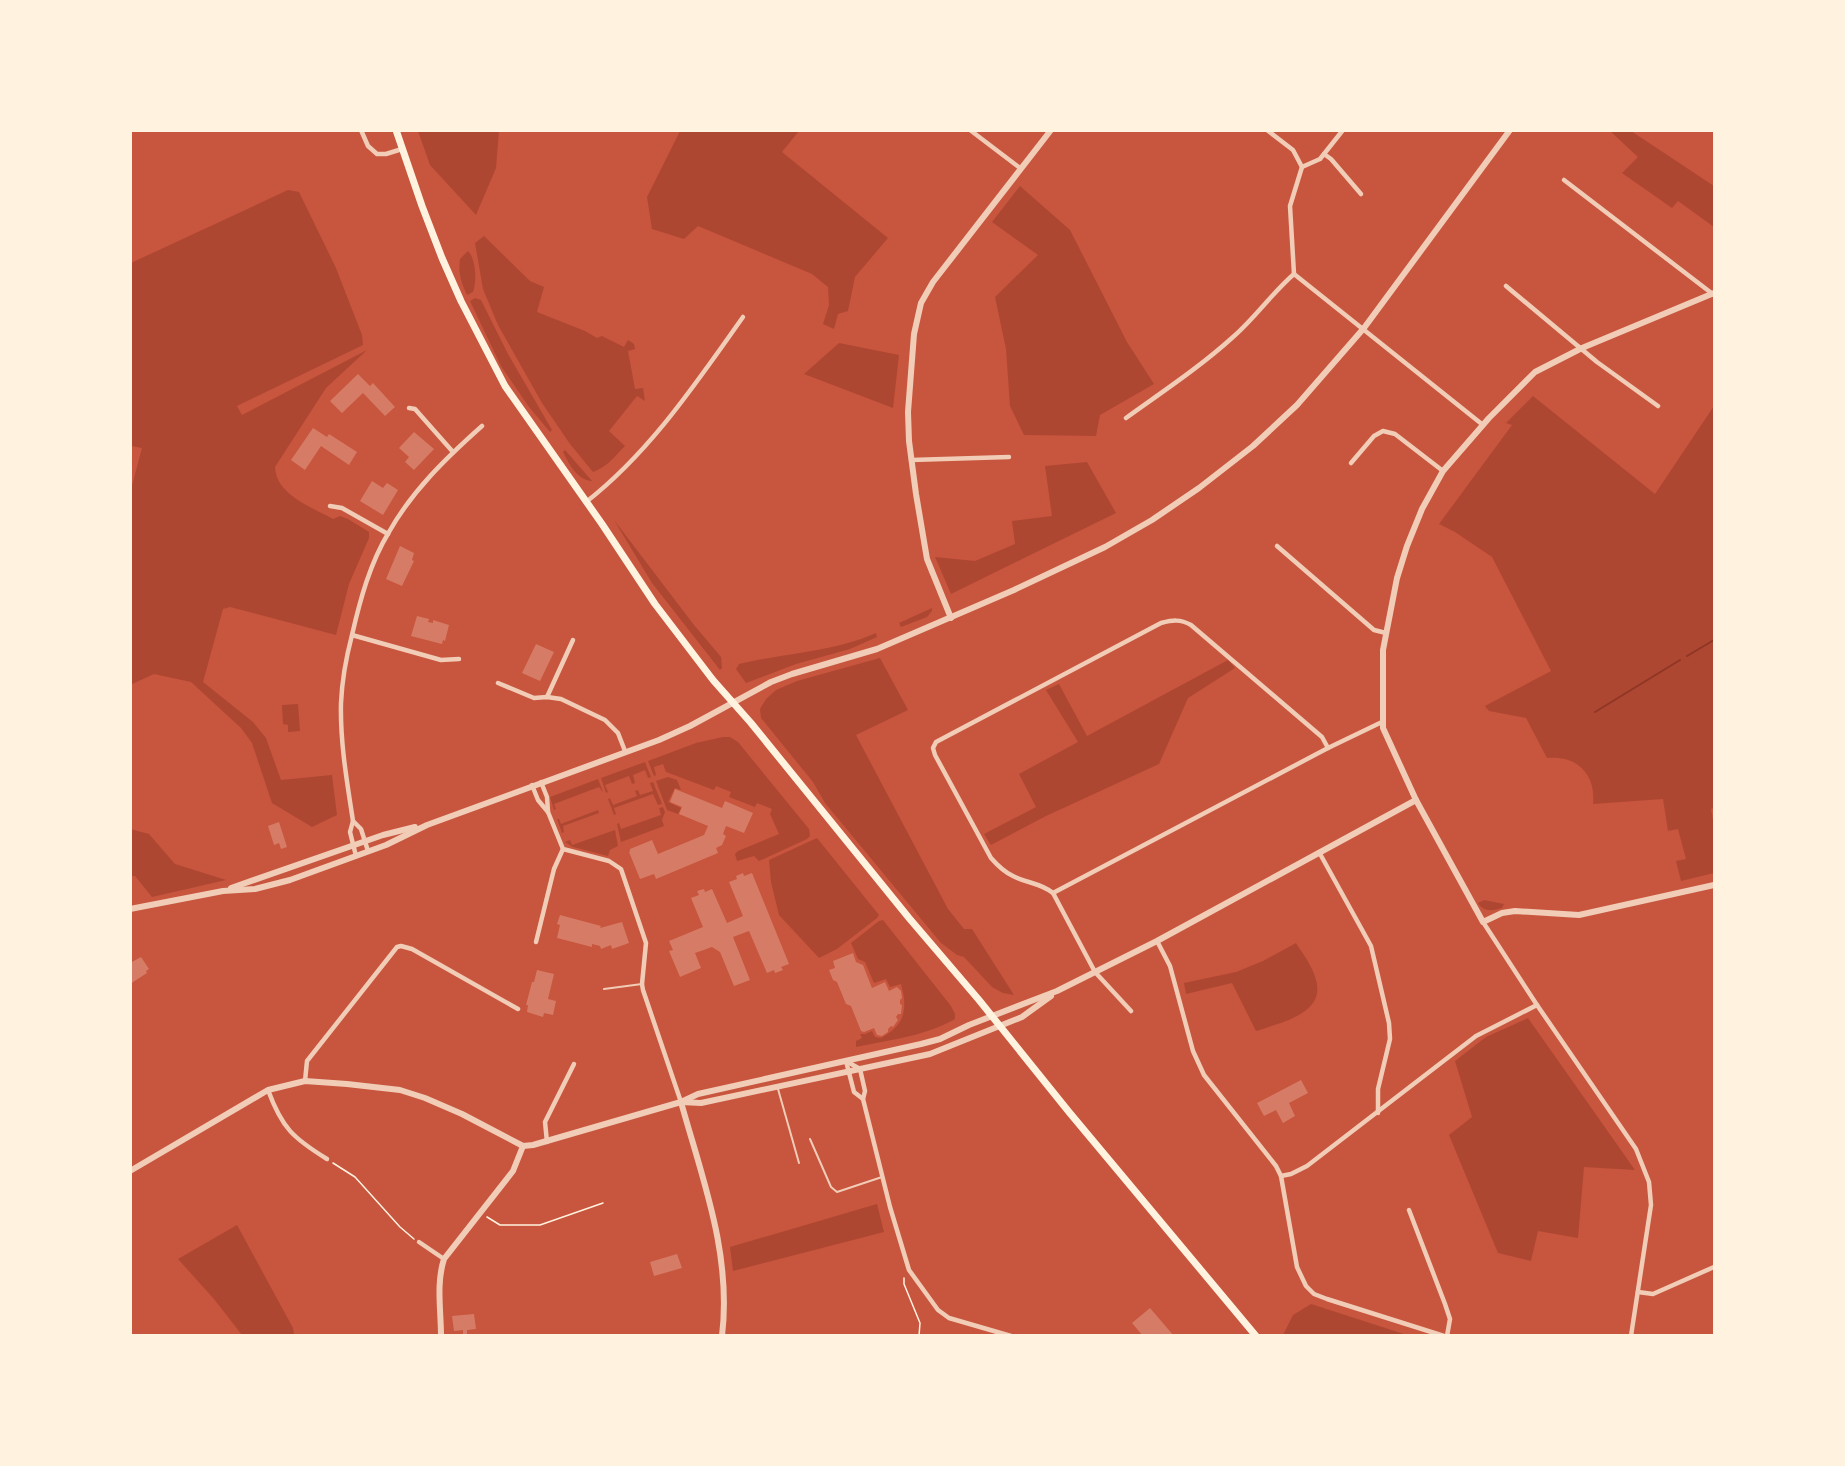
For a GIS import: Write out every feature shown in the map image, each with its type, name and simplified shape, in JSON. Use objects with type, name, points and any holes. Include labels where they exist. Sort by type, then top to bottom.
[{"type":"main road","points":[[396,130],[422,206],[452,280],[505,386],[655,604],[733,703],[1069,1112],[1256,1335]]},
{"type":"street","points":[[361,130],[368,146],[377,154],[402,149]]},
{"type":"street","points":[[970,130],[1020,168]]},
{"type":"street","points":[[951,618],[927,559],[911,460],[908,412],[914,334],[921,303],[933,282],[1051,130]]},
{"type":"street","points":[[1267,130],[1293,150],[1302,167],[1290,206],[1294,274],[1484,425]]},
{"type":"street","points":[[1302,167],[1315,163],[1343,130]]},
{"type":"street","points":[[130,909],[222,891],[255,889],[290,880],[386,845],[427,825],[690,726],[771,682],[877,649],[951,618],[1105,547],[1152,520],[1200,488],[1253,446],[1297,405],[1364,328],[1510,130]]},
{"type":"street","points":[[1324,154],[1361,194]]},
{"type":"street","points":[[1564,180],[1714,294]]},
{"type":"street","points":[[1126,418],[1203,364],[1251,321],[1294,274]]},
{"type":"street","points":[[1506,286],[1597,362],[1658,406]]},
{"type":"street","points":[[1631,1335],[1651,1205],[1649,1182],[1644,1165],[1636,1149],[1483,922],[1416,800],[1387,738],[1382,722],[1383,650],[1397,578],[1422,509],[1443,471],[1519,386],[1535,372],[1582,348],[1714,294]]},
{"type":"street","points":[[585,503],[603,489],[642,450],[677,408],[743,317]]},
{"type":"street","points":[[409,408],[415,409],[453,452]]},
{"type":"street","points":[[356,856],[350,832],[352,821],[342,739],[341,703],[344,671],[365,588],[387,534],[418,490],[453,452],[482,426]]},
{"type":"street","points":[[1351,463],[1374,436],[1383,431],[1395,434],[1443,471]]},
{"type":"street","points":[[911,460],[1009,457]]},
{"type":"street","points":[[330,506],[342,508],[387,534]]},
{"type":"street","points":[[1277,546],[1374,630],[1386,633]]},
{"type":"street","points":[[1131,1011],[1095,972],[1053,893],[1047,888],[1014,877],[1002,870],[991,858],[935,755],[933,748],[936,742],[1161,623],[1181,620],[1191,625],[1322,737],[1328,748]]},
{"type":"street","points":[[352,635],[441,660],[459,659]]},
{"type":"street","points":[[547,697],[573,640]]},
{"type":"street","points":[[498,683],[534,698],[561,699],[605,720],[618,733],[625,751]]},
{"type":"street","points":[[1053,893],[1328,748],[1382,722]]},
{"type":"street","points":[[540,782],[547,797],[548,812]]},
{"type":"street","points":[[532,784],[538,800],[548,812],[563,849],[554,869],[536,942]]},
{"type":"street","points":[[130,1171],[268,1090],[305,1081],[400,1090],[462,1114],[523,1146],[547,1142],[681,1102],[698,1094],[940,1039],[1057,991],[1157,941],[1416,800]]},
{"type":"street","points":[[352,821],[361,829],[368,851]]},
{"type":"street","points":[[222,891],[382,835],[427,825]]},
{"type":"street","points":[[563,849],[609,861],[621,869],[646,943],[642,984],[681,1102],[716,1224],[722,1262],[724,1304],[722,1335]]},
{"type":"street","points":[[1319,852],[1371,946],[1389,1023],[1390,1039],[1378,1089],[1378,1113]]},
{"type":"street","points":[[1483,922],[1502,913],[1515,912],[1579,915],[1714,885]]},
{"type":"street","points":[[1157,941],[1170,966],[1193,1051],[1204,1075],[1268,1155],[1281,1176],[1297,1267],[1306,1286],[1314,1294],[1327,1299],[1445,1335],[1450,1320],[1409,1210]]},
{"type":"street","points":[[305,1081],[307,1061],[397,947],[412,949],[518,1009]]},
{"type":"street","points":[[681,1102],[701,1103],[930,1054],[1022,1017],[1057,991]]},
{"type":"street","points":[[1281,1176],[1307,1166],[1476,1036],[1537,1005]]},
{"type":"street","points":[[846,1061],[860,1069],[865,1091],[863,1099],[882,1177],[909,1270],[938,1310],[949,1318],[1011,1335]]},
{"type":"street","points":[[846,1061],[854,1092],[863,1099]]},
{"type":"street","points":[[547,1142],[544,1122],[574,1064]]},
{"type":"street","points":[[268,1090],[283,1123],[304,1144],[327,1159]]},
{"type":"street","points":[[441,1335],[439,1287],[444,1259],[513,1171],[523,1146]]},
{"type":"street","points":[[419,1242],[444,1259]]},
{"type":"street","points":[[1638,1292],[1653,1294],[1714,1267]]},
{"type":"lane","points":[[604,989],[642,984]]},
{"type":"lane","points":[[778,1086],[799,1163]]},
{"type":"lane","points":[[810,1138],[831,1186],[837,1192],[882,1177]]},
{"type":"path","points":[[327,1159],[355,1177],[400,1227],[419,1242]]},
{"type":"path","points":[[484,1215],[500,1225],[534,1226],[603,1203]]},
{"type":"path","points":[[904,1278],[906,1291],[920,1323],[919,1335]]},
{"type":"shaded area","points":[[418,131],[499,131],[496,168],[476,215],[430,165]]},
{"type":"shaded area","points":[[680,131],[799,131],[782,152],[888,238],[855,277],[848,311],[838,314],[834,329],[823,324],[829,305],[828,287],[812,274],[698,226],[684,239],[652,229],[647,197]]},
{"type":"shaded area","points":[[1610,131],[1631,131],[1714,186],[1714,227],[1678,201],[1672,208],[1622,173],[1638,157]]},
{"type":"shaded area","points":[[1020,186],[1070,230],[1127,342],[1154,384],[1100,415],[1096,436],[1024,435],[1010,406],[1006,349],[995,297],[1038,255],[992,222]]},
{"type":"shaded area","points":[[288,190],[299,192],[336,268],[362,335],[363,345],[237,406],[242,415],[367,350],[326,388],[275,467],[277,477],[288,493],[333,519],[340,516],[348,519],[369,532],[369,538],[349,584],[336,635],[230,607],[223,609],[203,682],[253,722],[266,738],[281,780],[332,775],[337,815],[312,827],[272,803],[252,743],[241,728],[191,682],[154,674],[130,685],[130,493],[142,448],[131,446],[131,263]]},
{"type":"shaded area","points":[[484,236],[530,281],[544,287],[537,312],[597,338],[602,336],[624,347],[628,340],[634,344],[635,349],[628,351],[635,389],[643,388],[645,401],[637,396],[609,431],[625,446],[611,461],[598,470],[593,472],[570,444],[542,403],[498,325],[483,289],[475,243]]},
{"type":"shaded area","points":[[468,251],[473,259],[475,277],[473,292],[467,295],[460,277],[459,264],[460,259]]},
{"type":"shaded area","points":[[475,298],[481,300],[508,354],[552,430],[550,432],[529,407],[501,366],[470,301]]},
{"type":"shaded area","points":[[839,343],[899,355],[893,408],[804,374]]},
{"type":"shaded area","points":[[1533,396],[1655,494],[1714,406],[1714,808],[1711,809],[1714,826],[1714,873],[1681,881],[1676,861],[1686,859],[1678,829],[1668,831],[1663,799],[1593,804],[1593,793],[1588,775],[1576,763],[1558,758],[1547,758],[1526,718],[1489,711],[1485,706],[1551,671],[1492,557],[1439,524],[1512,425],[1506,423]]},
{"type":"shaded area","points":[[565,450],[592,481],[582,478],[574,471],[563,452]]},
{"type":"shaded area","points":[[1087,462],[1116,513],[951,594],[935,557],[975,561],[1015,544],[1012,521],[1052,516],[1045,466]]},
{"type":"shaded area","points":[[614,520],[721,657],[722,668],[720,670],[652,583]]},
{"type":"shaded area","points":[[932,608],[927,617],[901,627],[899,623]]},
{"type":"shaded area","points":[[876,633],[877,637],[850,649],[796,664],[746,683],[736,669],[739,664],[826,648]]},
{"type":"shaded area","points":[[880,658],[908,710],[856,735],[948,909],[964,929],[972,929],[1014,995],[1003,993],[992,987],[964,957],[957,955],[941,943],[825,803],[813,782],[761,718],[760,709],[766,699],[776,690],[797,681]]},
{"type":"shaded area","points":[[1228,660],[1235,668],[1188,698],[1159,764],[1046,816],[991,845],[984,834],[1036,807],[1019,774],[1078,742],[1046,690],[1059,684],[1087,736]]},
{"type":"shaded area","points":[[298,704],[300,731],[288,732],[288,725],[283,724],[282,705]]},
{"type":"shaded area","points":[[730,737],[738,742],[809,829],[810,836],[807,839],[759,861],[754,856],[737,861],[735,854],[738,851],[779,834],[770,814],[772,809],[757,803],[755,807],[729,797],[731,792],[716,786],[714,790],[666,772],[663,764],[654,767],[656,775],[654,776],[648,761],[696,743]]},
{"type":"shaded area","points":[[645,762],[651,777],[648,778],[645,770],[633,775],[635,783],[632,784],[629,776],[605,785],[608,792],[606,793],[601,778]]},
{"type":"shaded area","points":[[668,777],[677,780],[681,790],[675,788],[668,802],[681,808],[678,814],[667,810],[656,781]]},
{"type":"shaded area","points":[[598,779],[603,792],[599,787],[554,804],[556,809],[554,810],[550,797]]},
{"type":"shaded area","points":[[653,782],[662,804],[658,805],[653,794],[614,808],[616,814],[614,815],[608,799],[610,798],[613,805],[637,796],[635,791],[638,790],[640,795],[653,791],[650,783]]},
{"type":"shaded area","points":[[663,807],[664,826],[621,842],[617,824],[619,823],[621,829],[661,815],[659,808]]},
{"type":"shaded area","points":[[598,810],[599,813],[563,826],[564,832],[562,833],[557,819],[561,824]]},
{"type":"shaded area","points":[[130,829],[149,834],[175,864],[226,880],[152,897],[135,876],[131,876]]},
{"type":"shaded area","points":[[615,830],[618,846],[610,850],[608,856],[573,847],[565,842],[570,840],[572,845]]},
{"type":"shaded area","points":[[817,838],[879,915],[837,949],[819,958],[779,915],[771,882],[769,860]]},
{"type":"shaded area","points":[[1484,900],[1504,904],[1502,908],[1488,910],[1478,903]]},
{"type":"shaded area","points":[[883,920],[951,1006],[955,1019],[932,1030],[856,1047],[856,1041],[862,1038],[860,1034],[872,1031],[875,1037],[881,1038],[895,1028],[903,1016],[904,1001],[901,984],[890,987],[886,979],[874,983],[865,962],[858,959],[851,943]]},
{"type":"shaded area","points":[[1296,943],[1313,970],[1317,992],[1314,1001],[1307,1009],[1288,1020],[1256,1031],[1232,983],[1186,994],[1184,983],[1236,972],[1263,961]]},
{"type":"shaded area","points":[[1528,1018],[1635,1170],[1584,1167],[1578,1238],[1538,1231],[1531,1261],[1498,1253],[1449,1135],[1472,1117],[1455,1061],[1486,1037]]},
{"type":"shaded area","points":[[877,1204],[884,1232],[733,1271],[730,1247]]},
{"type":"shaded area","points":[[237,1225],[293,1328],[294,1335],[242,1335],[178,1259]]},
{"type":"shaded area","points":[[1311,1304],[1407,1335],[1283,1335],[1293,1315]]},
{"type":"building","points":[[358,374],[370,386],[373,383],[395,407],[385,416],[363,393],[342,413],[330,401]]},
{"type":"building","points":[[313,428],[327,437],[329,434],[357,452],[349,465],[321,446],[305,470],[291,460]]},
{"type":"building","points":[[414,432],[434,449],[414,470],[405,462],[409,457],[399,448]]},
{"type":"building","points":[[372,481],[383,488],[387,483],[398,490],[383,515],[360,501]]},
{"type":"building","points":[[400,546],[414,553],[412,560],[414,561],[402,586],[386,579]]},
{"type":"building","points":[[417,616],[429,619],[428,622],[433,623],[433,620],[449,625],[442,644],[411,636]]},
{"type":"building","points":[[536,644],[554,652],[540,681],[522,673]]},
{"type":"building","points":[[675,789],[722,808],[725,801],[753,813],[744,833],[726,826],[723,834],[726,836],[722,845],[716,848],[718,853],[656,879],[654,874],[640,879],[629,852],[630,849],[652,840],[658,854],[704,835],[708,826],[679,814],[682,807],[670,802]]},
{"type":"building","points":[[279,822],[287,847],[281,849],[279,843],[274,845],[268,826]]},
{"type":"building","points":[[743,873],[744,876],[752,873],[789,964],[781,967],[783,970],[767,973],[749,931],[733,937],[750,980],[734,986],[720,952],[712,947],[695,953],[701,968],[680,977],[669,951],[673,950],[669,941],[703,927],[691,898],[699,895],[697,891],[704,889],[705,892],[712,889],[727,923],[743,916],[729,882],[737,879],[736,876]]},
{"type":"building","points":[[560,915],[601,926],[600,928],[622,922],[629,943],[612,949],[611,945],[601,949],[600,946],[592,944],[592,947],[557,938],[560,925],[557,924]]},
{"type":"building","points":[[853,953],[856,962],[863,965],[872,988],[885,982],[889,991],[897,987],[901,991],[901,1014],[896,1017],[898,1020],[893,1027],[891,1026],[882,1036],[877,1035],[874,1028],[861,1031],[851,1006],[846,1004],[829,970],[835,968],[833,961]]},
{"type":"building","points":[[141,957],[149,969],[147,973],[130,984],[130,963]]},
{"type":"building","points":[[537,970],[554,974],[548,999],[556,1001],[553,1015],[544,1013],[543,1017],[527,1012],[528,1005],[526,1005]]},
{"type":"building","points":[[1301,1080],[1308,1093],[1289,1103],[1295,1116],[1283,1123],[1276,1110],[1264,1116],[1257,1103]]},
{"type":"building","points":[[677,1254],[682,1268],[654,1276],[650,1262]]},
{"type":"building","points":[[1150,1308],[1174,1336],[1143,1336],[1132,1323]]},
{"type":"building","points":[[474,1314],[476,1329],[467,1330],[467,1334],[463,1335],[463,1330],[454,1331],[452,1316]]},
{"type":"waterway","points":[[1687,656],[1714,640]]},
{"type":"waterway","points":[[1595,712],[1680,660]]}]
